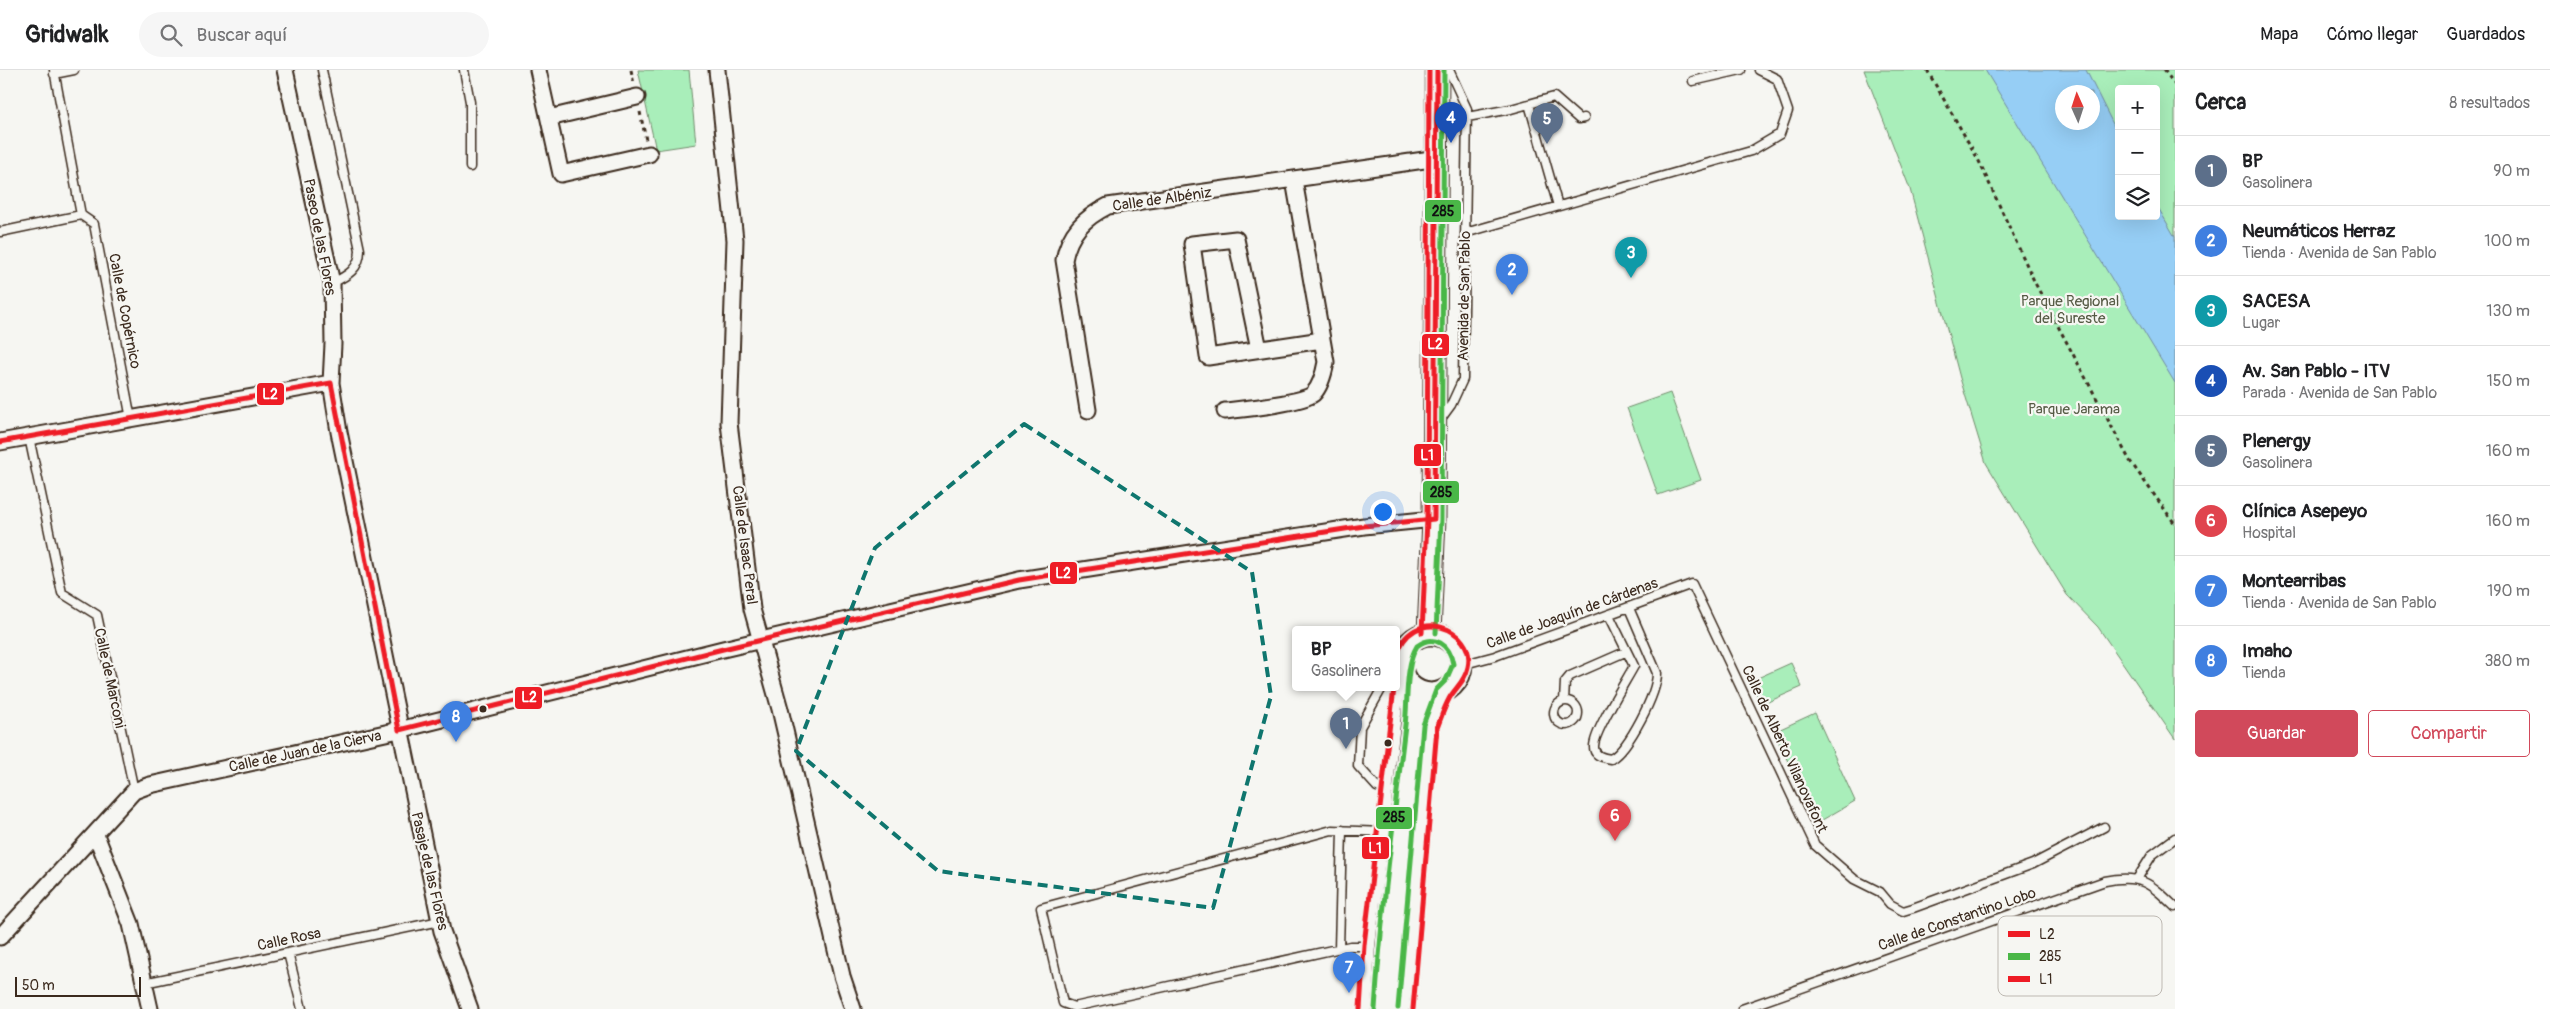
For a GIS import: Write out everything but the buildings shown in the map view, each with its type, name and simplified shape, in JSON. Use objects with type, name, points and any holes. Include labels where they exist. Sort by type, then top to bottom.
[{"type":"street","name":"Paseo de las Flores","points":[[285,70],[332,283],[333,344],[331,383],[399,730]]},
{"type":"street","points":[[538,70],[560,174],[649,154]]},
{"type":"street","name":"Calle de Isaac Peral","points":[[716,70],[734,240],[729,423],[752,609],[780,709],[850,1008]]},
{"type":"street","name":"Avenida de San Pablo","points":[[1429,633],[1434,519],[1438,158],[1437,70]]},
{"type":"street","points":[[549,118],[637,97]]},
{"type":"street","name":"Calle de Albéniz","points":[[1088,410],[1064,260],[1067,246],[1075,231],[1086,218],[1108,206],[1438,158]]},
{"type":"street","points":[[1225,411],[1298,400],[1312,394],[1323,377],[1326,362],[1294,180]]},
{"type":"street","points":[[1259,349],[1236,239],[1192,244],[1208,357],[1322,340]]},
{"type":"street","points":[[0,442],[331,383]]},
{"type":"street","name":"Calle de Juan de la Cierva","points":[[134,791],[150,785],[399,730],[1019,580],[1364,526],[1434,519]]},
{"type":"street","points":[[1429,633],[1447,637],[1455,644],[1461,665],[1452,685],[1443,693],[1434,695],[1421,693],[1407,685],[1401,661],[1411,641],[1429,633]]},
{"type":"street","points":[[1387,1009],[1416,711],[1421,693]]},
{"type":"street","name":"Pasaje de las Flores","points":[[399,730],[440,921],[470,1009]]},
{"type":"street","points":[[0,937],[96,835],[134,791]]},
{"type":"street","points":[[96,835],[131,924],[150,1009]]},
{"type":"lane","name":"Calle de Copérnico","points":[[74,70],[54,72],[81,215],[94,224],[131,419]]},
{"type":"lane","points":[[322,70],[360,250],[360,260],[357,267],[345,277],[332,283]]},
{"type":"lane","points":[[464,70],[470,102],[470,167]]},
{"type":"lane","name":"Avenida de San Pablo","points":[[1435,428],[1451,405],[1463,379],[1467,109],[1449,70]]},
{"type":"lane","points":[[1693,81],[1741,70]]},
{"type":"lane","points":[[1465,233],[1751,150],[1780,134],[1788,110],[1777,79],[1760,70]]},
{"type":"lane","points":[[1467,117],[1554,98],[1579,119],[1584,118]]},
{"type":"lane","points":[[1529,104],[1558,206]]},
{"type":"lane","points":[[0,232],[81,215]]},
{"type":"lane","name":"Calle de Marconi","points":[[29,437],[62,593],[97,615],[134,791]]},
{"type":"lane","name":"Calle de Joaquín de Cárdenas","points":[[1461,665],[1495,656],[1692,584]]},
{"type":"lane","name":"Calle de Alberto Vilanovafont","points":[[1692,584],[1815,845],[1854,879],[1880,892],[1890,904],[1903,911],[1913,908],[1985,880],[2033,864],[2104,827]]},
{"type":"lane","points":[[1608,615],[1625,652],[1634,666],[1593,746],[1595,752],[1601,758],[1611,759],[1619,754],[1657,684],[1657,673],[1629,608]]},
{"type":"lane","points":[[1564,701],[1565,682],[1570,676],[1625,652]]},
{"type":"lane","points":[[1380,691],[1360,727],[1358,766],[1377,787],[1390,791]]},
{"type":"lane","points":[[1367,1009],[1398,691]]},
{"type":"lane","points":[[1405,1009],[1430,726],[1443,693]]},
{"type":"lane","points":[[1372,946],[1339,948],[1074,1007],[1063,1003],[1041,908],[1332,830],[1385,832]]},
{"type":"lane","points":[[1339,948],[1342,830]]},
{"type":"lane","points":[[2175,838],[2152,855],[2137,878],[2149,884],[2175,907]]},
{"type":"lane","name":"Calle de Constantino Lobo","points":[[2006,916],[2105,881],[2137,878]]},
{"type":"lane","name":"Calle de Constantino Lobo","points":[[1742,1009],[1998,919]]},
{"type":"lane","name":"Calle Rosa","points":[[144,983],[440,921]]},
{"type":"lane","points":[[288,953],[302,1009]]},
{"type":"path","points":[[1927,70],[1978,159],[2036,283],[2130,460],[2175,524]]},
{"type":"path","points":[[2164,70],[2175,85]]},
{"type":"highlighted area","points":[[1024,424],[1252,572],[1271,696],[1213,908],[938,871],[796,751],[875,548]]},
{"type":"green space","points":[[638,70],[689,70],[696,144],[656,150]]},
{"type":"green space","name":"Parque Jarama","points":[[1864,70],[2175,70],[2175,739],[2098,627],[2067,595],[1986,463],[1960,378],[1910,189]]},
{"type":"green space","points":[[1670,393],[1701,480],[1658,495],[1627,408]]},
{"type":"green space","points":[[1791,663],[1802,687],[1761,705],[1751,681]]},
{"type":"green space","points":[[1815,713],[1855,801],[1817,823],[1774,732]]},
{"type":"water","points":[[1985,70],[2086,70],[2094,85],[2055,85],[2055,130],[2100,130],[2100,98],[2115,128],[2115,220],[2160,220],[2160,211],[2175,237],[2175,383]]},
{"type":"transit line","name":"L1","points":[[1422,633],[1427,519],[1429,70]]},
{"type":"transit line","name":"L2","points":[[0,442],[331,383],[399,730],[723,649],[1019,580],[1364,526],[1434,519],[1437,70]]},
{"type":"transit line","name":"285","points":[[1436,633],[1441,519],[1444,70]]},
{"type":"transit line","name":"L1","points":[[1400,648],[1404,640],[1415,630],[1428,626],[1441,627],[1453,632],[1463,641],[1468,653],[1467,672],[1451,695],[1437,728],[1413,1009]]},
{"type":"transit line","name":"285","points":[[1375,1009],[1384,902],[1405,725],[1410,663],[1417,646],[1423,642],[1435,641],[1449,651],[1453,664],[1446,680],[1436,690],[1423,725],[1398,1008]]},
{"type":"transit line","name":"L1","points":[[1360,1009],[1364,945],[1394,691]]},
{"type":"place","name":"Av. San Pablo - ITV","points":[[1451,143]]},
{"type":"place","name":"Plenergy","points":[[1547,144]]},
{"type":"place","name":"SACESA","points":[[1631,278]]},
{"type":"place","name":"Neumáticos Herraz","points":[[1512,295]]},
{"type":"place","name":"Imaho","points":[[456,742]]},
{"type":"place","name":"BP","points":[[1346,749]]},
{"type":"place","name":"Clínica Asepeyo","points":[[1615,841]]},
{"type":"place","name":"Montearribas","points":[[1349,993]]},
{"type":"park label","name":"Parque Regional del Sureste","points":[[2070,310]]}]
